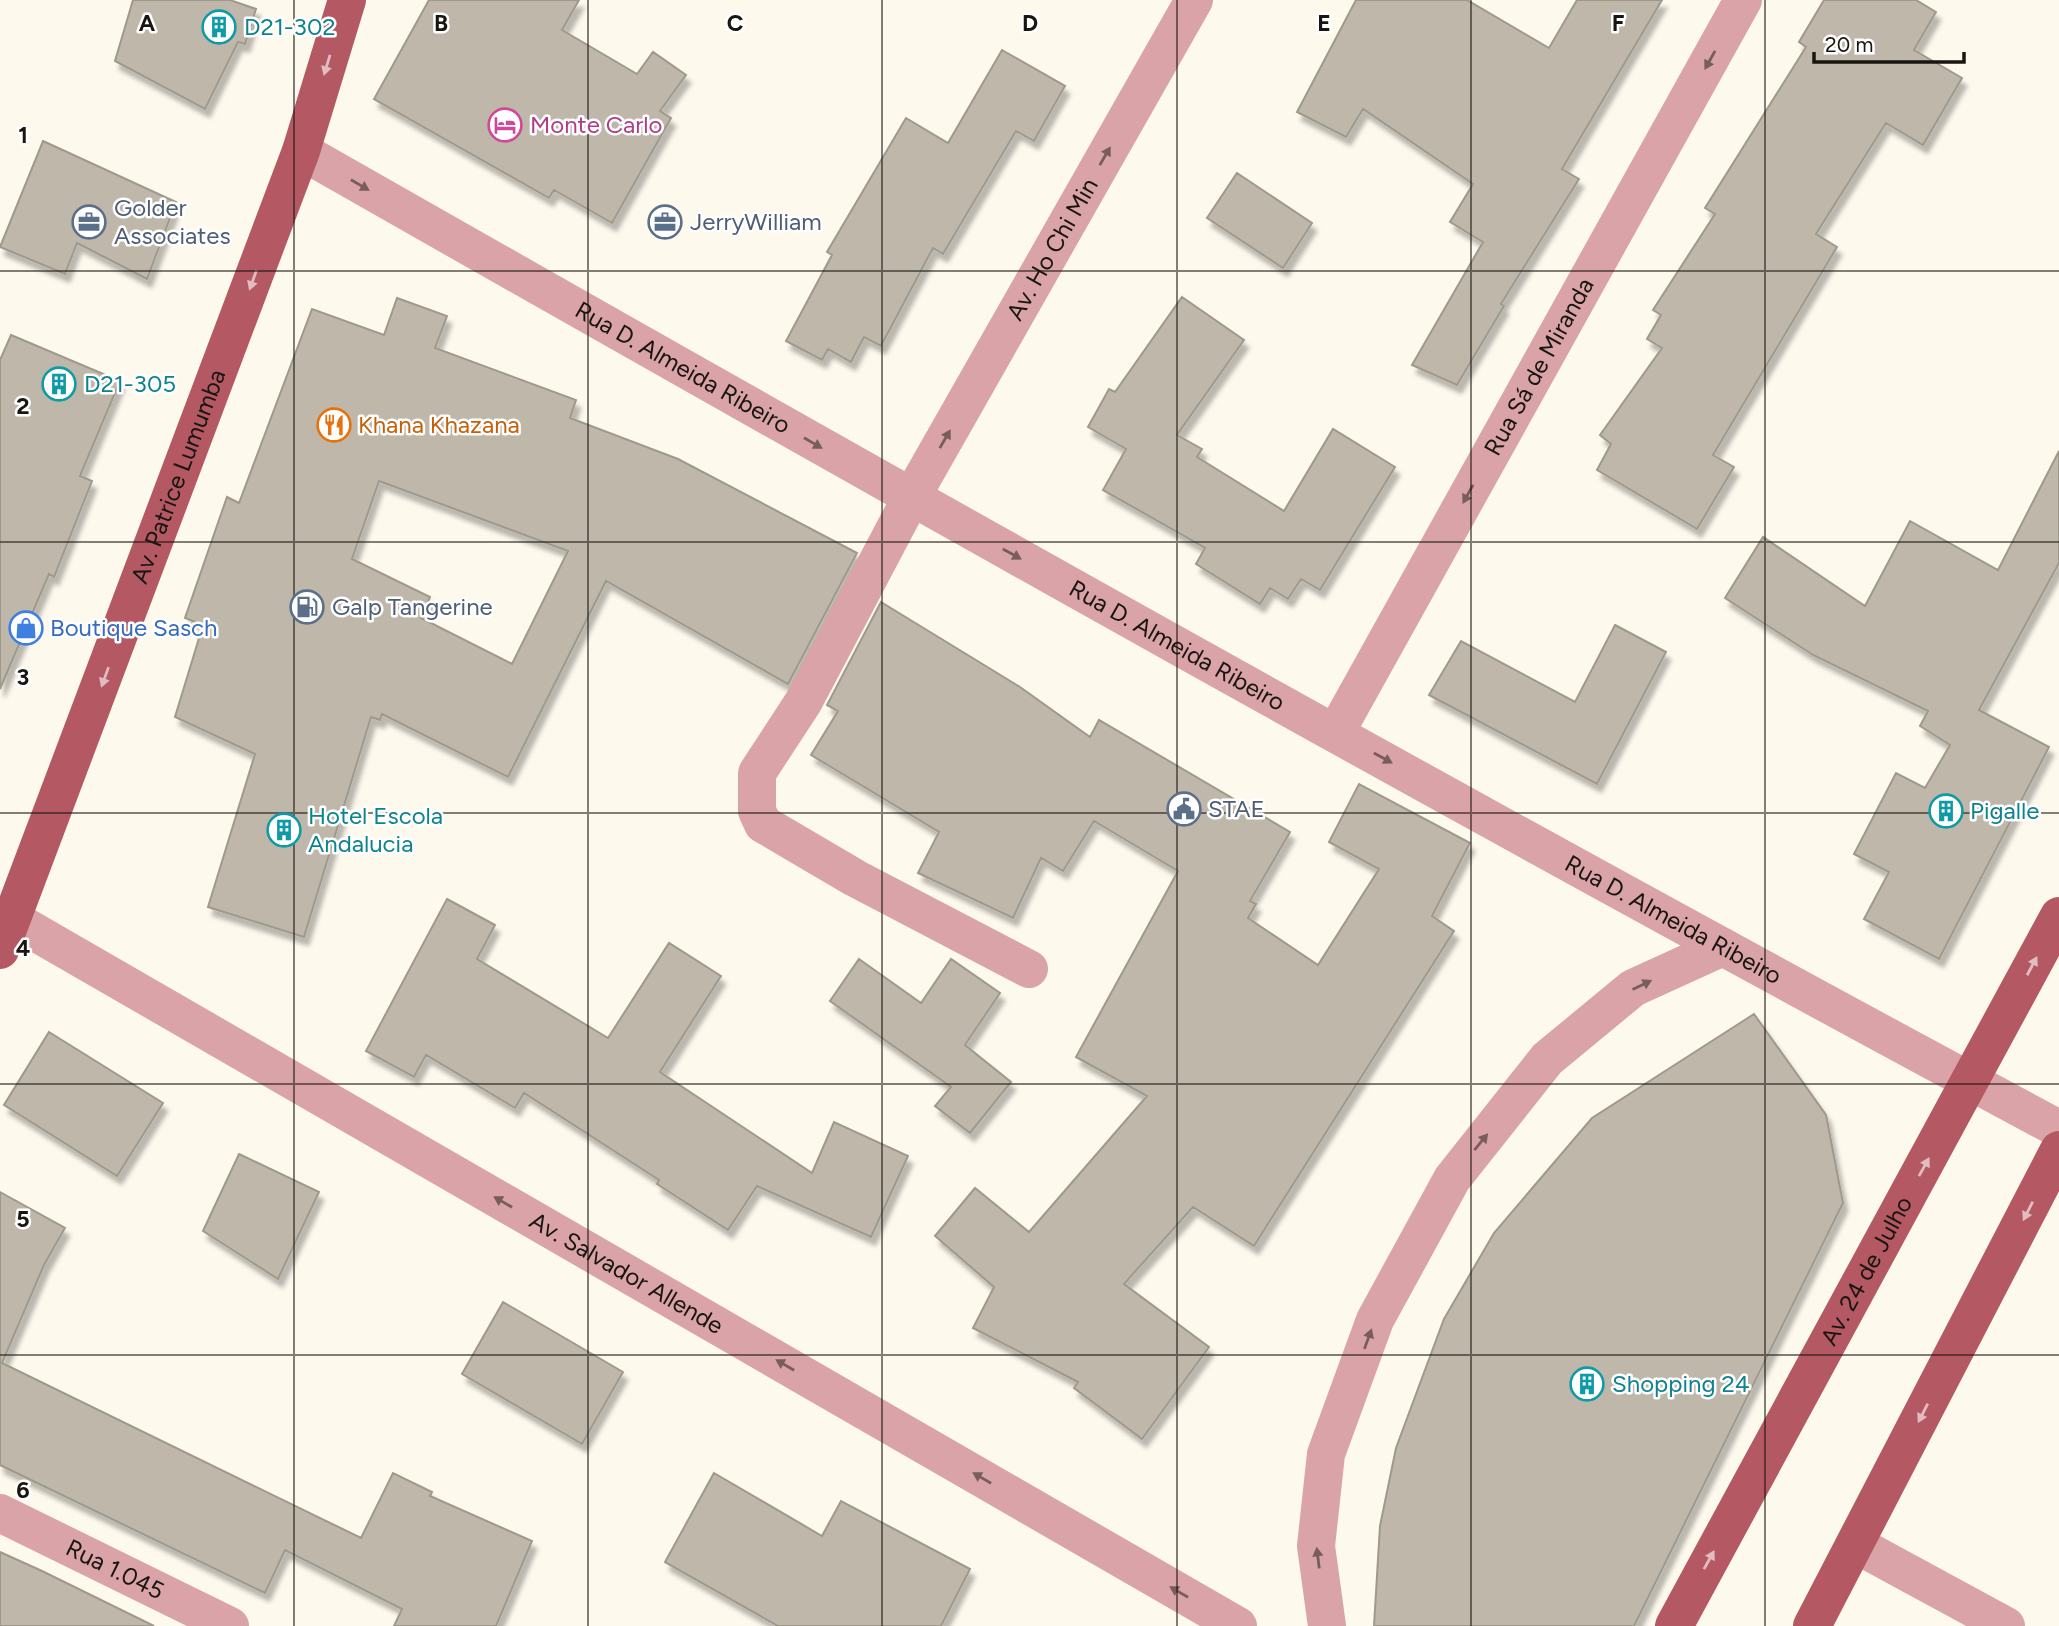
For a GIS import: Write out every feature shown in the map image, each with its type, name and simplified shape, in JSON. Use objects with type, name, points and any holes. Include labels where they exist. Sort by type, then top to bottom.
[{"type":"main road","name":"Av. Patrice Lumumba","points":[[7,935],[301,151],[348,0]]},
{"type":"main road","name":"Av. 24 de Julho","points":[[1674,1626],[2059,916]]},
{"type":"main road","points":[[1812,1626],[2059,1150]]},
{"type":"street","name":"Av. Ho Chi Min","points":[[1029,970],[855,878],[763,824],[757,811],[757,773],[804,701],[911,498],[1194,0]]},
{"type":"street","name":"Rua Sá de Miranda","points":[[1336,733],[1743,0]]},
{"type":"street","name":"Rua D. Almeida Ribeiro","points":[[301,151],[911,498],[1723,947],[2059,1129]]},
{"type":"street","name":"Av. Salvador Allende","points":[[7,935],[1238,1626]]},
{"type":"street","points":[[1327,1626],[1316,1546],[1326,1454],[1375,1320],[1451,1179],[1547,1059],[1633,988],[1723,947]]},
{"type":"street","name":"Rua 1.045","points":[[0,1513],[230,1626]]},
{"type":"street","points":[[1855,1544],[2006,1626]]},
{"type":"building","points":[[133,0],[230,0],[256,9],[245,44],[238,42],[205,109],[115,61]]},
{"type":"building","name":"Monte Carlo","points":[[429,0],[579,0],[562,30],[637,74],[653,52],[686,75],[660,111],[671,118],[612,223],[554,190],[549,198],[374,99]]},
{"type":"building","points":[[1356,0],[1467,0],[1549,48],[1577,0],[1662,0],[1562,169],[1579,179],[1501,304],[1504,306],[1457,385],[1412,365],[1483,242],[1450,222],[1473,184],[1363,109],[1346,137],[1297,112]]},
{"type":"building","points":[[1824,0],[1916,0],[1936,12],[1914,50],[1962,78],[1923,145],[1886,123],[1816,234],[1837,247],[1713,455],[1734,467],[1697,529],[1597,470],[1611,444],[1600,435],[1662,348],[1647,339],[1661,315],[1653,310],[1715,214],[1705,208],[1806,47],[1799,42]]},
{"type":"building","points":[[1002,50],[1065,86],[1034,141],[1016,131],[943,254],[933,248],[881,346],[864,337],[851,362],[828,349],[822,360],[786,341],[832,255],[827,252],[906,118],[948,143]]},
{"type":"building","name":"Golder Associates","points":[[43,141],[176,202],[147,279],[77,243],[65,274],[0,247]]},
{"type":"building","points":[[1237,173],[1312,223],[1283,268],[1207,218]]},
{"type":"building","points":[[1182,297],[1244,340],[1177,435],[1202,449],[1197,457],[1284,511],[1333,429],[1395,467],[1320,590],[1301,579],[1288,599],[1270,588],[1260,604],[1196,564],[1205,548],[1103,490],[1126,449],[1088,427],[1109,389],[1115,392]]},
{"type":"building","points":[[397,298],[447,316],[435,348],[576,400],[570,418],[678,459],[857,553],[788,684],[606,581],[508,777],[382,714],[380,720],[371,717],[304,937],[208,907],[255,754],[175,717],[203,625],[185,618],[227,497],[239,503],[312,309],[384,335]],"holes":[[[379,481],[568,551],[512,664],[421,618],[430,597],[352,559]]]},
{"type":"building","points":[[11,335],[120,381],[80,476],[92,481],[54,577],[49,574],[0,689],[0,360]]},
{"type":"building","points":[[2059,451],[2059,563],[1979,710],[2049,747],[1939,959],[1864,919],[1889,872],[1854,854],[1896,773],[1925,788],[1950,745],[1920,726],[1928,711],[1813,655],[1725,598],[1763,537],[1865,606],[1910,521],[1998,570]]},
{"type":"building","points":[[881,602],[1020,687],[1090,737],[1099,720],[1290,832],[1250,901],[1256,904],[1248,918],[1318,965],[1379,869],[1329,842],[1359,784],[1470,843],[1432,916],[1454,931],[1254,1246],[1193,1207],[1124,1284],[1209,1347],[1142,1439],[1074,1388],[1078,1382],[973,1328],[994,1287],[935,1236],[975,1188],[1029,1232],[1147,1096],[1076,1057],[1178,871],[1094,821],[1063,871],[1041,858],[1013,918],[918,873],[939,832],[811,755],[838,711],[827,705]]},
{"type":"building","points":[[1615,625],[1666,652],[1597,784],[1429,695],[1461,641],[1575,702]]},
{"type":"building","points":[[447,899],[495,925],[477,959],[608,1038],[669,943],[721,976],[660,1072],[812,1173],[834,1122],[908,1156],[871,1237],[757,1186],[728,1230],[657,1184],[659,1180],[524,1093],[515,1108],[426,1055],[414,1077],[366,1051]]},
{"type":"building","points":[[859,959],[921,1003],[951,959],[1000,993],[965,1045],[1011,1082],[970,1133],[935,1106],[951,1087],[830,1001]]},
{"type":"building","name":"Shopping 24","points":[[1754,1014],[1826,1115],[1843,1203],[1634,1626],[1374,1626],[1380,1526],[1396,1448],[1444,1319],[1494,1233],[1592,1118]]},
{"type":"building","points":[[49,1032],[163,1103],[117,1176],[4,1105]]},
{"type":"building","points":[[239,1154],[319,1192],[278,1279],[203,1231]]},
{"type":"building","points":[[0,1192],[65,1228],[44,1265],[2,1363],[361,1538],[393,1473],[432,1492],[430,1496],[532,1541],[496,1626],[394,1626],[402,1609],[285,1550],[265,1593],[0,1465]]},
{"type":"building","points":[[503,1302],[623,1372],[582,1444],[462,1374]]},
{"type":"building","points":[[714,1473],[822,1536],[841,1501],[970,1569],[941,1626],[778,1626],[665,1562]]},
{"type":"building","points":[[0,1552],[42,1571],[154,1626],[0,1626]]},
{"type":"place","name":"D21-302","points":[[219,27]]},
{"type":"place","name":"Monte Carlo","points":[[505,125]]},
{"type":"place","name":"Golder Associates","points":[[89,222]]},
{"type":"place","name":"JerryWilliam","points":[[665,222]]},
{"type":"place","name":"D21-305","points":[[59,384]]},
{"type":"place","name":"Khana Khazana","points":[[334,425]]},
{"type":"place","name":"Galp Tangerine","points":[[307,607]]},
{"type":"place","name":"Boutique Sasch","points":[[26,628]]},
{"type":"place","name":"STAE","points":[[1184,809]]},
{"type":"place","name":"Pigalle","points":[[1946,811]]},
{"type":"place","name":"Hotel Escola Andalucia","points":[[284,830]]},
{"type":"place","name":"Shopping 24","points":[[1587,1384]]}]
